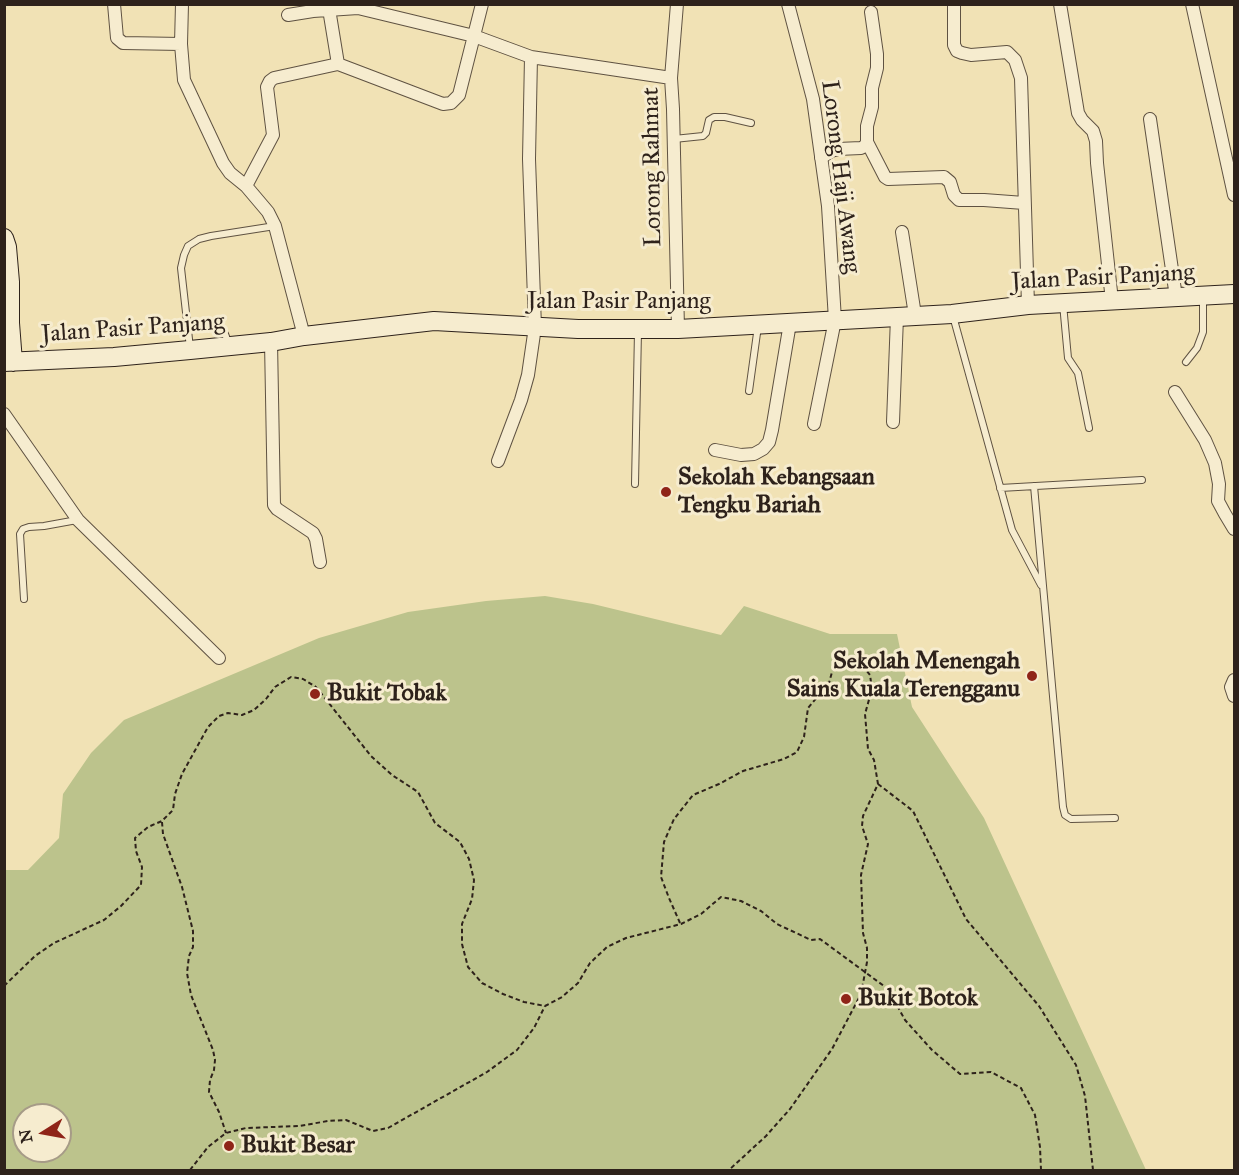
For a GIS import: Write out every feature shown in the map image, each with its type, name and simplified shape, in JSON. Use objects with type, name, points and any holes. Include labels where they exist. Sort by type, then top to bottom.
[{"type":"main road","points":[[4,238],[10,282],[9,362]]},
{"type":"main road","name":"Jalan Pasir Panjang","points":[[9,362],[114,357],[190,350],[434,321],[535,327],[678,329],[952,314],[1028,305],[1234,294]]},
{"type":"street","points":[[114,4],[117,38],[123,43],[181,44]]},
{"type":"street","points":[[182,4],[181,44],[184,80],[188,91],[223,163],[268,212],[276,226],[304,336]]},
{"type":"street","points":[[246,186],[273,135],[267,87],[270,81],[274,78],[338,64],[443,104],[451,103],[459,95],[482,4]]},
{"type":"street","name":"Lorong Rahmat","points":[[677,4],[671,78],[678,329]]},
{"type":"street","name":"Lorong Haji Awang","points":[[788,4],[813,99],[828,206],[835,320],[814,424]]},
{"type":"street","points":[[954,4],[954,45],[957,51],[971,55],[1007,52],[1015,60],[1021,78],[1028,305]]},
{"type":"street","points":[[1060,4],[1078,113],[1092,131],[1096,141],[1112,301]]},
{"type":"street","points":[[1192,4],[1234,195]]},
{"type":"street","points":[[288,15],[329,9],[358,8],[474,36],[531,57],[671,78]]},
{"type":"street","points":[[329,9],[338,64]]},
{"type":"street","points":[[872,12],[877,68],[872,88],[867,142],[885,177],[944,177],[950,182],[954,195],[959,200],[1024,203]]},
{"type":"street","points":[[498,461],[528,375],[535,327],[529,159],[531,57]]},
{"type":"street","points":[[1150,119],[1176,297]]},
{"type":"street","points":[[821,158],[831,151],[861,147],[867,142]]},
{"type":"street","points":[[893,422],[906,316],[902,232]]},
{"type":"street","points":[[715,450],[741,455],[754,454],[769,442],[790,323]]},
{"type":"street","points":[[271,342],[274,505],[313,533],[320,562]]},
{"type":"street","points":[[1174,392],[1205,440],[1215,463],[1219,484],[1218,501],[1234,529]]},
{"type":"street","points":[[4,414],[78,519],[219,658]]},
{"type":"street","points":[[1234,680],[1231,687],[1234,696]]},
{"type":"lane","points":[[674,139],[703,136],[710,120],[714,117],[751,123]]},
{"type":"lane","points":[[190,350],[181,267],[188,246],[200,239],[276,226]]},
{"type":"lane","points":[[1186,362],[1197,348],[1203,332],[1203,296]]},
{"type":"lane","points":[[1063,304],[1068,358],[1078,374],[1089,428]]},
{"type":"lane","points":[[952,314],[1012,530],[1043,588]]},
{"type":"lane","points":[[749,391],[758,325]]},
{"type":"lane","points":[[187,330],[217,328],[225,334],[230,346]]},
{"type":"lane","points":[[636,483],[638,329]]},
{"type":"lane","points":[[1000,488],[1142,480]]},
{"type":"lane","points":[[1034,486],[1063,807],[1065,815],[1071,819],[1115,818]]},
{"type":"lane","points":[[24,599],[20,534],[23,529],[78,519]]},
{"type":"path","points":[[681,924],[661,877],[664,842],[674,819],[693,795],[743,771],[784,759],[797,752],[804,737],[808,708],[829,683],[832,672],[839,661],[850,658],[862,665],[870,675],[872,689],[865,714],[868,749],[874,760],[878,784],[862,816],[862,826],[868,844],[861,875],[863,933],[867,948],[867,962],[861,994],[832,1049],[790,1109],[766,1136],[729,1170]]},
{"type":"path","points":[[4,986],[35,956],[54,942],[104,920],[141,885],[142,867],[136,851],[135,838],[148,827],[162,822],[172,810],[183,774],[208,727],[219,716],[228,713],[242,715],[254,710],[275,687],[291,677],[303,678],[316,687],[371,756],[392,775],[418,792],[435,823],[460,842],[469,859],[474,880],[472,899],[462,924],[462,944],[468,967],[482,983],[502,994],[545,1006]]},
{"type":"path","points":[[878,784],[913,811],[966,919],[1039,1006],[1076,1065],[1085,1096],[1093,1170]]},
{"type":"path","points":[[162,822],[163,834],[182,887],[193,931],[193,947],[189,956],[187,973],[191,995],[213,1050],[215,1060],[209,1092],[226,1133]]},
{"type":"path","points":[[190,1170],[208,1147],[226,1133],[246,1128],[299,1126],[346,1120],[373,1131],[388,1128],[487,1072],[517,1050],[534,1029],[545,1006],[562,997],[578,983],[590,963],[607,947],[626,938],[681,924],[701,914],[721,897],[741,901],[761,911],[777,924],[811,940],[820,939],[854,962],[888,989],[905,1020],[932,1050],[960,1074],[991,1072],[1020,1088],[1035,1115],[1041,1170]]},
{"type":"green space","points":[[545,596],[593,604],[721,635],[744,606],[830,634],[897,634],[912,707],[984,818],[1146,1170],[5,1170],[5,870],[28,870],[59,838],[63,794],[91,753],[124,720],[319,638],[408,612],[486,601]]},
{"type":"place","name":"Sekolah Kebangsaan Tengku Bariah","points":[[666,492]]},
{"type":"place","name":"Sekolah Menengah Sains Kuala Terengganu","points":[[1032,676]]},
{"type":"place","name":"Bukit Tobak","points":[[315,694]]},
{"type":"place","name":"Bukit Botok","points":[[846,999]]},
{"type":"place","name":"Bukit Besar","points":[[229,1146]]}]
